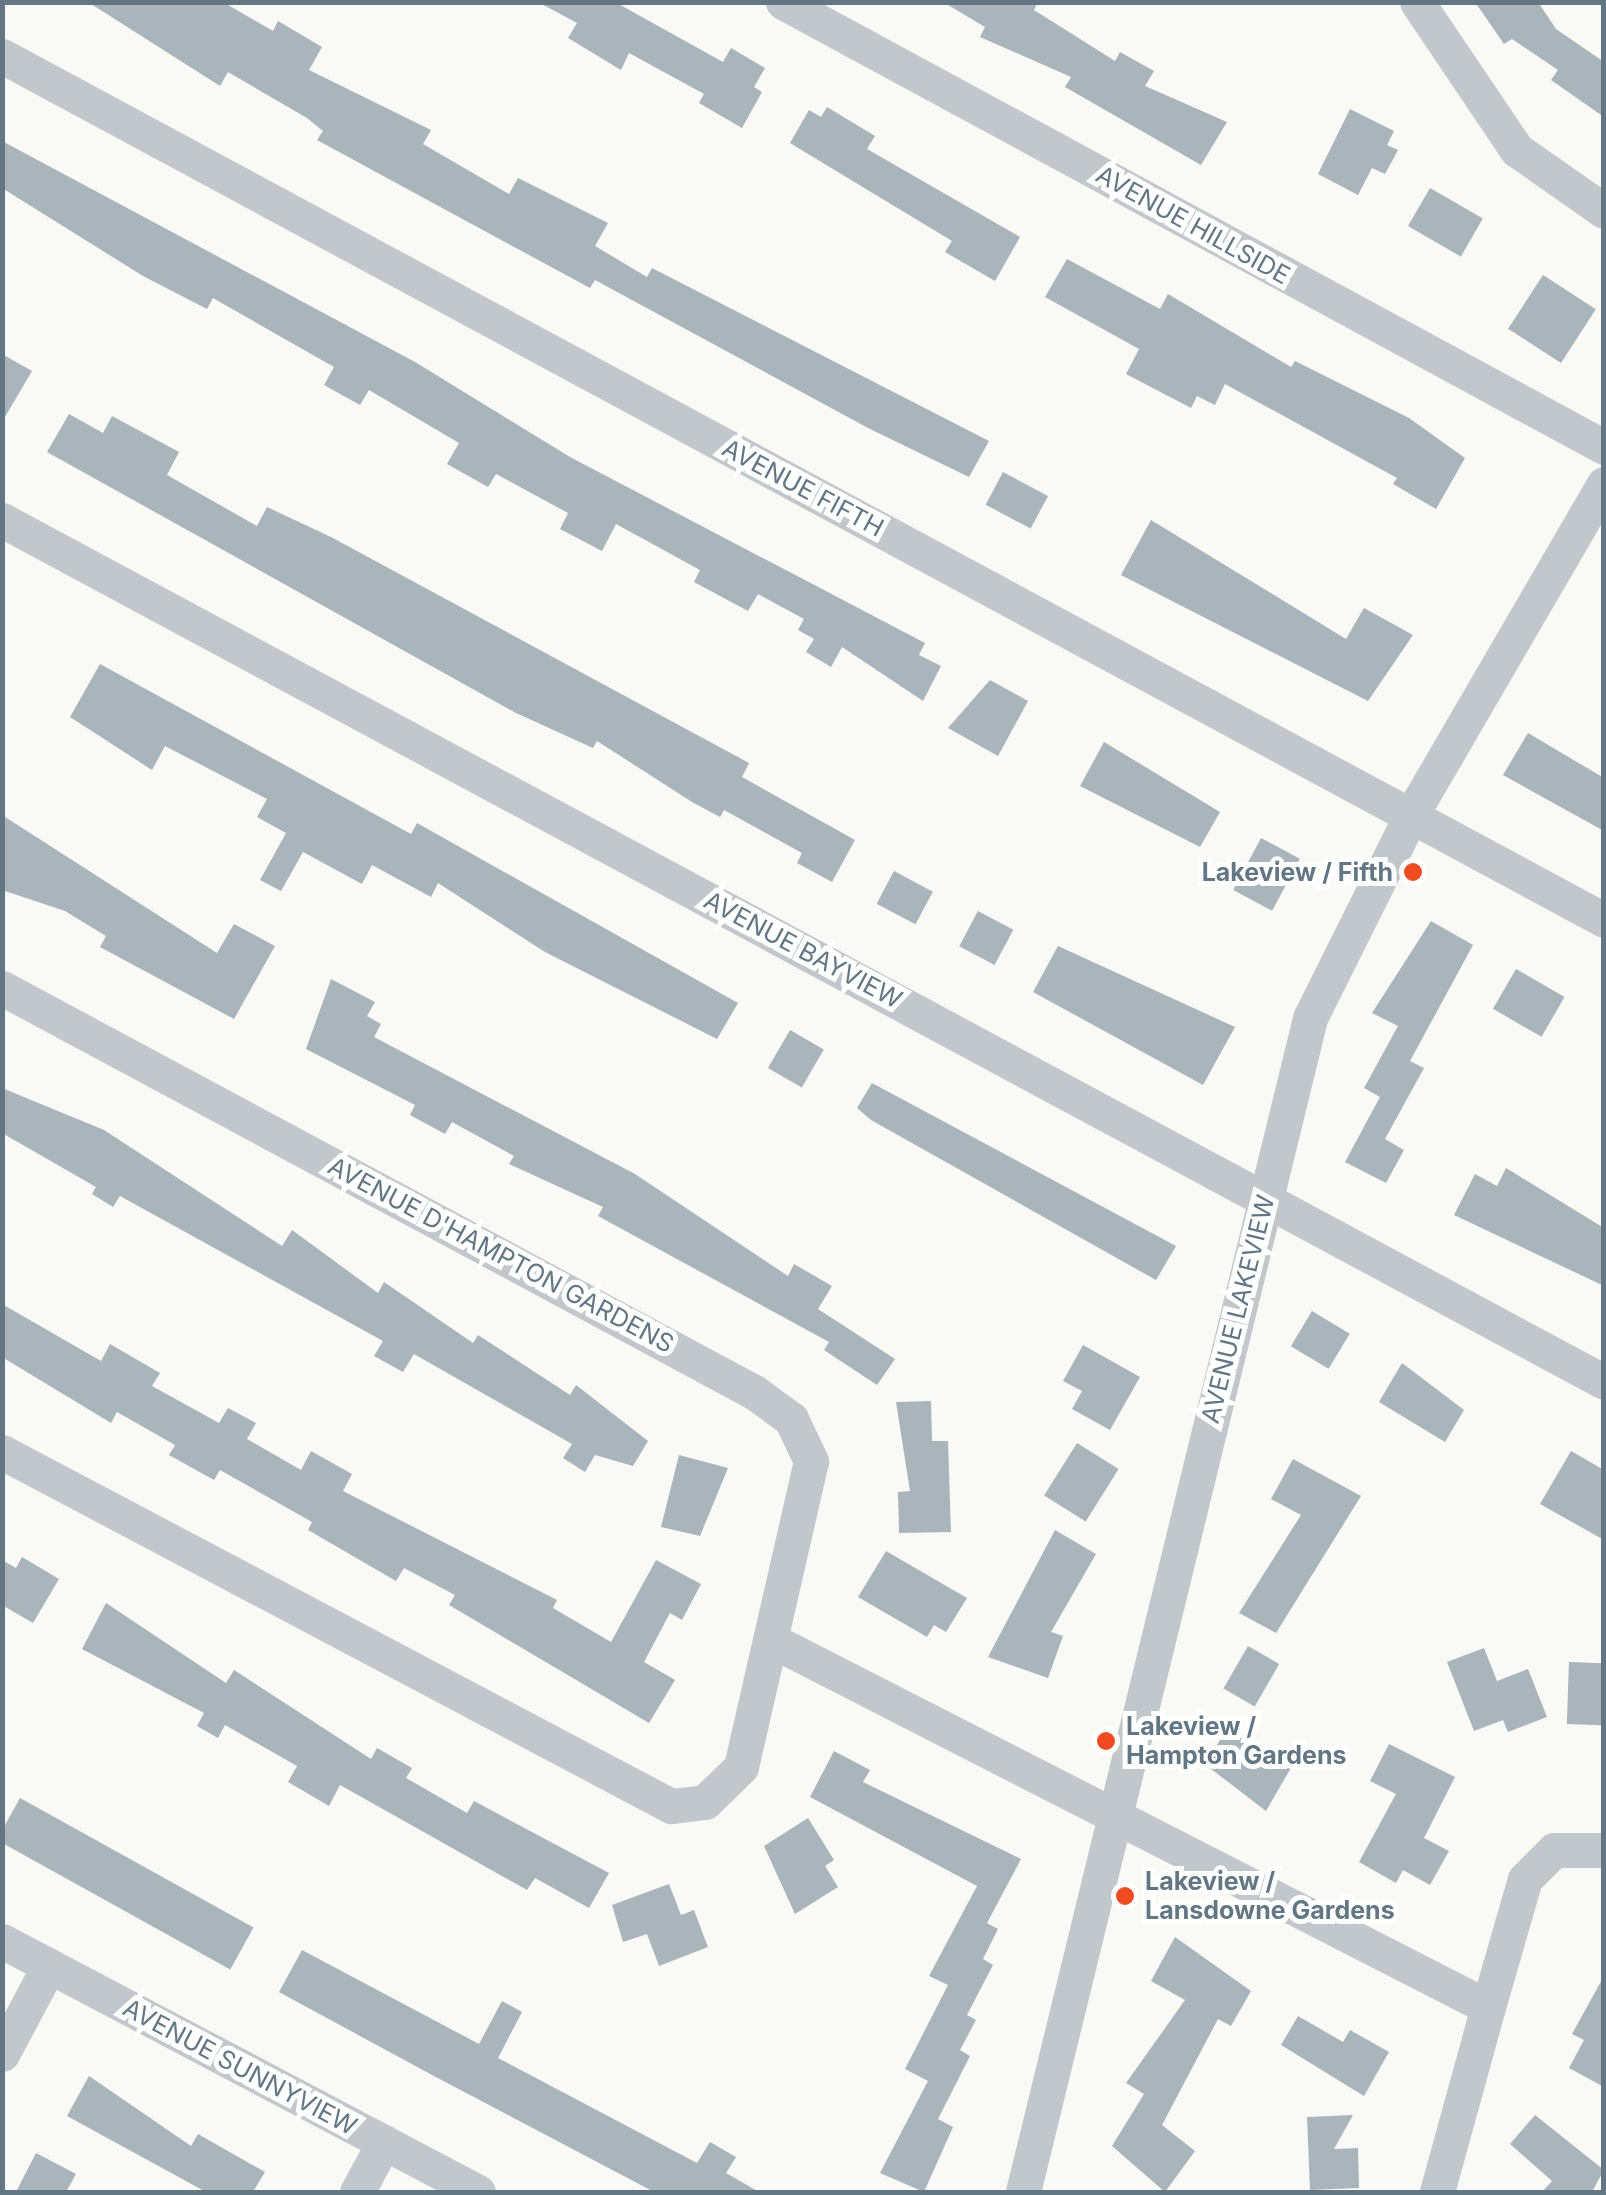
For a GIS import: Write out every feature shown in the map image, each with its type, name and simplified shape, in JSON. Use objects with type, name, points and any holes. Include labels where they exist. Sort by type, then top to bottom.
[{"type":"street","name":"AVENUE HILLSIDE","points":[[782,2],[1604,448]]},
{"type":"street","points":[[1418,2],[1517,150],[1604,212]]},
{"type":"street","name":"AVENUE FIFTH","points":[[2,56],[1604,920]]},
{"type":"street","name":"AVENUE LAKEVIEW","points":[[1023,2192],[1264,1200],[1321,989],[1410,817],[1604,484]]},
{"type":"street","name":"AVENUE BAYVIEW","points":[[2,520],[1604,1382]]},
{"type":"street","name":"AVENUE D'HAMPTON GARDENS","points":[[2,988],[775,1405],[811,1462],[773,1642],[732,1781],[705,1802],[652,1803],[2,1452]]},
{"type":"street","points":[[773,1642],[1114,1820],[1488,2007]]},
{"type":"street","points":[[1437,2192],[1525,1879],[1554,1850],[1584,1843],[1604,1850]]},
{"type":"street","name":"AVENUE SUNNYVIEW","points":[[2,1941],[478,2192]]},
{"type":"street","points":[[2,2054],[50,1966]]},
{"type":"street","points":[[357,2192],[384,2142]]},
{"type":"building","points":[[88,2],[223,2],[273,31],[278,21],[322,47],[309,70],[431,130],[423,144],[509,194],[518,178],[608,223],[595,246],[647,277],[652,268],[989,441],[969,477],[868,428],[595,280],[590,288],[317,140],[323,131],[307,118],[228,72],[220,86]]},
{"type":"building","points":[[538,2],[615,2],[723,62],[731,48],[765,68],[754,87],[762,92],[742,128],[699,103],[704,94],[629,53],[621,70],[568,38],[577,23]]},
{"type":"building","points":[[943,2],[1038,2],[1034,10],[1115,61],[1120,52],[1154,71],[1145,86],[1227,122],[1201,165],[1065,87],[1071,77],[980,37],[985,27]]},
{"type":"building","points":[[1475,2],[1538,2],[1556,29],[1604,62],[1604,117],[1551,80],[1558,70],[1512,39],[1504,44]]},
{"type":"building","points":[[827,107],[875,136],[867,149],[1020,237],[995,281],[945,252],[952,241],[790,143],[809,110],[821,117]]},
{"type":"building","points":[[1350,109],[1394,131],[1387,145],[1398,150],[1385,174],[1372,168],[1358,195],[1318,174]]},
{"type":"building","points":[[2,141],[415,362],[570,457],[925,643],[919,655],[941,666],[923,701],[842,647],[831,667],[806,652],[814,639],[798,630],[804,619],[758,594],[748,611],[694,582],[700,570],[616,524],[602,551],[560,529],[568,513],[496,474],[488,487],[447,464],[459,443],[369,390],[360,405],[324,385],[334,367],[213,298],[207,309],[143,276],[2,188]]},
{"type":"building","points":[[1430,188],[1483,218],[1461,257],[1408,226]]},
{"type":"building","points":[[1067,259],[1160,309],[1168,294],[1291,367],[1295,361],[1409,418],[1465,458],[1436,509],[1393,484],[1397,478],[1225,384],[1215,405],[1197,396],[1191,408],[1126,374],[1139,349],[1045,297]]},
{"type":"building","points":[[1543,275],[1596,309],[1561,363],[1508,329]]},
{"type":"building","points":[[2,354],[32,371],[2,422]]},
{"type":"building","points":[[69,414],[103,433],[112,416],[179,452],[167,475],[257,526],[267,507],[331,537],[749,763],[742,777],[855,840],[832,882],[797,863],[802,853],[724,810],[720,817],[692,802],[597,741],[593,748],[516,713],[47,452]]},
{"type":"building","points":[[1003,472],[1048,496],[1031,529],[986,505]]},
{"type":"building","points":[[1151,520],[1346,639],[1364,608],[1413,635],[1368,701],[1121,575]]},
{"type":"building","points":[[100,664],[411,834],[417,823],[738,1003],[717,1039],[545,952],[438,883],[431,897],[372,865],[362,884],[303,852],[281,891],[260,880],[286,833],[257,817],[267,799],[165,746],[152,770],[70,717]]},
{"type":"building","points":[[990,680],[1028,701],[998,756],[948,728]]},
{"type":"building","points":[[1528,733],[1604,778],[1604,831],[1503,775]]},
{"type":"building","points":[[1104,742],[1220,812],[1200,847],[1080,786]]},
{"type":"building","points":[[2,815],[217,953],[234,924],[275,946],[234,1019],[100,947],[106,936],[65,911],[2,890]]},
{"type":"building","points":[[1261,838],[1300,859],[1272,911],[1233,890]]},
{"type":"building","points":[[894,871],[933,892],[915,924],[877,904]]},
{"type":"building","points":[[978,911],[1013,930],[995,965],[959,946]]},
{"type":"building","points":[[1431,921],[1473,945],[1410,1061],[1424,1068],[1385,1139],[1404,1150],[1386,1183],[1345,1162],[1380,1097],[1364,1088],[1398,1026],[1372,1013]]},
{"type":"building","points":[[1058,946],[1235,1027],[1203,1085],[1033,992]]},
{"type":"building","points":[[1516,969],[1564,997],[1541,1037],[1493,1009]]},
{"type":"building","points":[[331,979],[375,1002],[367,1016],[381,1024],[374,1037],[635,1174],[788,1276],[794,1264],[832,1286],[818,1309],[895,1359],[877,1385],[824,1350],[829,1342],[598,1216],[603,1207],[509,1164],[514,1156],[452,1122],[445,1134],[410,1115],[415,1105],[306,1049]]},
{"type":"building","points":[[790,1030],[824,1050],[802,1088],[768,1068]]},
{"type":"building","points":[[872,1083],[1176,1246],[1156,1280],[871,1120],[857,1108]]},
{"type":"building","points":[[2,1088],[104,1130],[282,1246],[292,1230],[378,1293],[384,1282],[473,1343],[478,1335],[570,1395],[576,1385],[648,1441],[633,1466],[595,1455],[585,1472],[563,1458],[572,1444],[414,1354],[403,1372],[374,1356],[383,1341],[120,1196],[113,1207],[92,1194],[96,1187],[2,1133]]},
{"type":"building","points":[[1506,1168],[1604,1228],[1604,1286],[1454,1215],[1475,1174],[1497,1186]]},
{"type":"building","points":[[2,1304],[101,1361],[110,1344],[160,1373],[152,1386],[219,1423],[228,1408],[256,1423],[247,1439],[301,1470],[311,1451],[352,1474],[343,1491],[557,1600],[553,1608],[611,1642],[656,1560],[701,1584],[682,1620],[670,1613],[644,1662],[675,1680],[649,1723],[449,1605],[455,1595],[404,1568],[396,1581],[308,1530],[312,1522],[220,1470],[214,1480],[169,1455],[175,1445],[117,1412],[111,1423],[2,1357]]},
{"type":"building","points":[[1312,1311],[1350,1334],[1329,1369],[1291,1346]]},
{"type":"building","points":[[1083,1345],[1140,1377],[1110,1430],[1072,1409],[1082,1391],[1063,1381]]},
{"type":"building","points":[[1402,1363],[1464,1410],[1445,1442],[1379,1402]]},
{"type":"building","points":[[931,1401],[932,1441],[948,1441],[951,1532],[899,1533],[898,1492],[910,1491],[896,1402]]},
{"type":"building","points":[[1077,1443],[1119,1469],[1086,1522],[1044,1496]]},
{"type":"building","points":[[1571,1451],[1604,1470],[1604,1540],[1540,1504]]},
{"type":"building","points":[[679,1455],[728,1468],[700,1536],[661,1527]]},
{"type":"building","points":[[1293,1459],[1361,1496],[1276,1633],[1239,1613],[1301,1515],[1271,1499]]},
{"type":"building","points":[[1055,1530],[1096,1554],[1051,1632],[1063,1636],[1048,1678],[988,1657]]},
{"type":"building","points":[[886,1551],[967,1598],[946,1632],[934,1625],[927,1637],[858,1597]]},
{"type":"building","points":[[22,1557],[59,1579],[33,1623],[2,1605],[2,1560],[16,1568]]},
{"type":"building","points":[[106,1603],[226,1683],[234,1670],[371,1759],[377,1748],[412,1768],[406,1778],[467,1813],[474,1801],[609,1873],[589,1908],[535,1878],[527,1890],[340,1785],[329,1806],[288,1782],[297,1766],[225,1725],[218,1738],[197,1726],[204,1713],[82,1649]]},
{"type":"building","points":[[1248,1646],[1279,1664],[1255,1706],[1224,1688]]},
{"type":"building","points":[[1484,1648],[1497,1681],[1528,1669],[1547,1717],[1508,1732],[1503,1720],[1474,1731],[1447,1662]]},
{"type":"building","points":[[1569,1662],[1604,1663],[1602,1725],[1567,1724]]},
{"type":"building","points":[[1226,1729],[1292,1766],[1266,1811],[1206,1765]]},
{"type":"building","points":[[1389,1744],[1455,1777],[1424,1838],[1449,1851],[1430,1885],[1403,1870],[1396,1883],[1359,1862],[1396,1794],[1370,1781]]},
{"type":"building","points":[[834,1751],[870,1770],[863,1782],[1021,1859],[987,1923],[998,1929],[983,1959],[993,1965],[967,2015],[976,2020],[960,2050],[970,2056],[938,2119],[953,2127],[924,2192],[880,2173],[928,2081],[905,2069],[948,1985],[929,1976],[977,1886],[810,1797]]},
{"type":"building","points":[[20,1798],[254,1927],[230,1969],[2,1843],[2,1830]]},
{"type":"building","points":[[808,1818],[834,1860],[825,1866],[838,1887],[795,1914],[764,1846]]},
{"type":"building","points":[[669,1884],[681,1915],[694,1910],[708,1947],[659,1966],[647,1934],[623,1942],[612,1905]]},
{"type":"building","points":[[1175,1937],[1251,1991],[1231,2026],[1218,2019],[1162,2125],[1195,2151],[1165,2192],[1112,2146],[1144,2094],[1126,2083],[1185,2000],[1151,1981]]},
{"type":"building","points":[[302,1950],[479,2044],[502,2001],[522,2012],[498,2058],[697,2163],[710,2142],[736,2157],[726,2173],[759,2192],[654,2192],[432,2075],[279,1992]]},
{"type":"building","points":[[1604,1976],[1604,2087],[1569,2068],[1584,2040],[1572,2034]]},
{"type":"building","points":[[1298,2016],[1343,2042],[1350,2030],[1389,2052],[1364,2096],[1281,2045]]},
{"type":"building","points":[[89,2076],[191,2146],[198,2134],[265,2172],[253,2192],[206,2192],[67,2116]]},
{"type":"building","points":[[1353,2115],[1334,2149],[1358,2148],[1359,2188],[1310,2190],[1307,2117]]},
{"type":"building","points":[[1535,2115],[1604,2170],[1592,2192],[1542,2192],[1552,2181],[1510,2144]]},
{"type":"building","points":[[36,2153],[76,2174],[66,2192],[16,2192]]},
{"type":"place","name":"Lakeview / Fifth","points":[[1413,872]]},
{"type":"place","name":"Lakeview / Hampton Gardens","points":[[1106,1741]]},
{"type":"place","name":"Lakeview / Lansdowne Gardens","points":[[1125,1896]]}]
